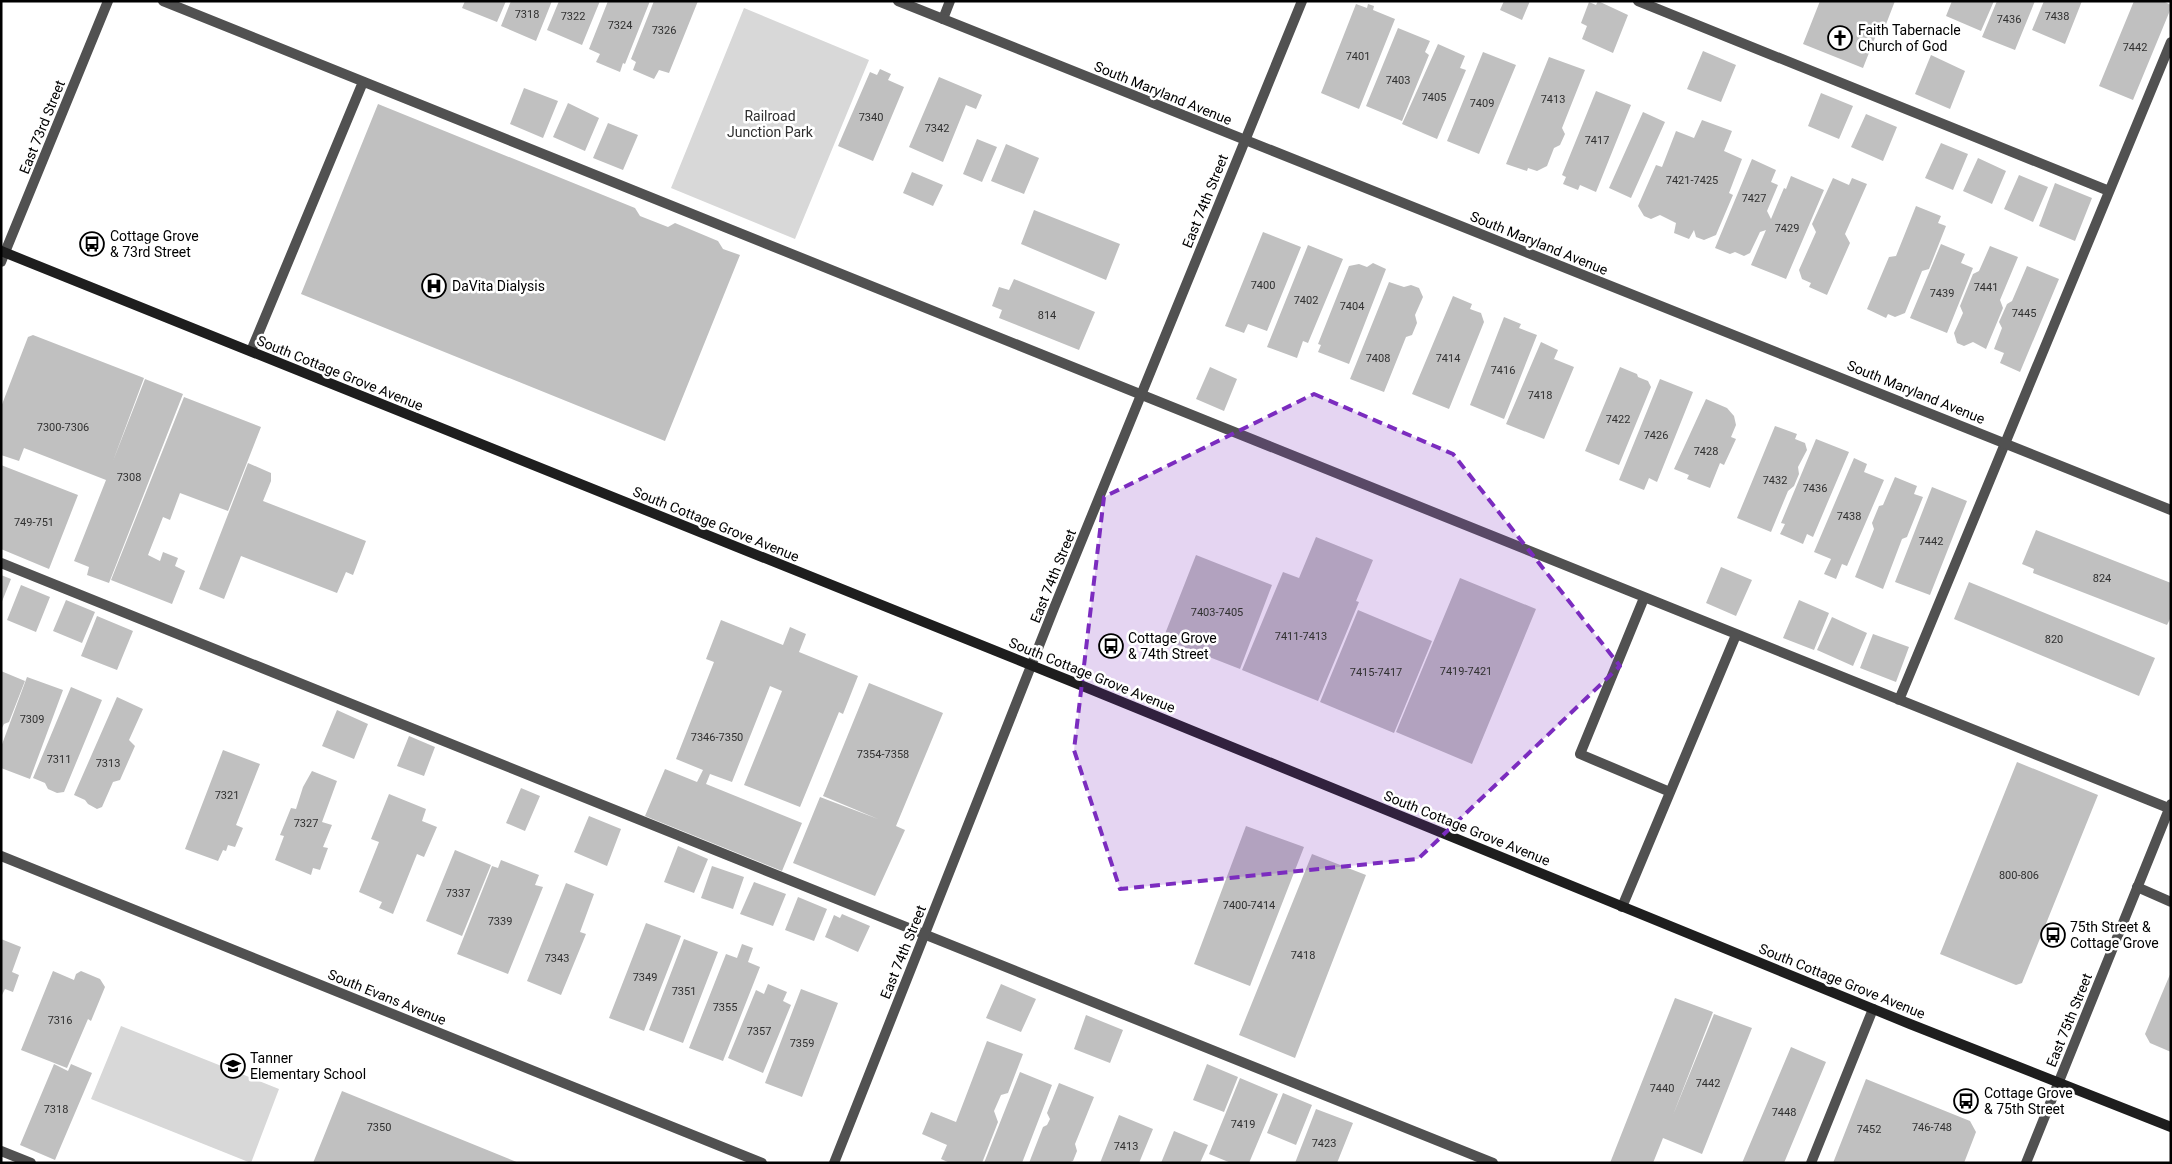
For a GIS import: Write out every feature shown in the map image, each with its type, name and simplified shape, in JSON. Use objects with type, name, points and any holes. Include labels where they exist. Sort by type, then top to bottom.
[{"type":"main road","name":"South Cottage Grove Avenue","points":[[3,255],[251,352],[1032,665],[1872,1009],[2171,1127]]},
{"type":"street","name":"East 73rd Street","points":[[3,255],[108,1]]},
{"type":"street","points":[[163,1],[1736,635],[2170,807]]},
{"type":"street","name":"South Maryland Avenue","points":[[898,1],[1245,141],[2006,442],[2171,510]]},
{"type":"street","points":[[943,19],[950,1]]},
{"type":"street","name":"East 74th Street","points":[[834,1163],[1032,665],[1302,1]]},
{"type":"street","points":[[1638,1],[2109,191]]},
{"type":"street","points":[[1899,700],[2171,42]]},
{"type":"street","points":[[251,352],[363,82]]},
{"type":"street","points":[[1,563],[1493,1163]]},
{"type":"street","points":[[1644,598],[1580,754],[1670,792]]},
{"type":"street","points":[[1622,906],[1736,635]]},
{"type":"street","name":"East 75th Street","points":[[2026,1163],[2170,807]]},
{"type":"street","name":"South Evans Avenue","points":[[1,856],[762,1163]]},
{"type":"street","points":[[2137,887],[2171,902]]},
{"type":"street","points":[[1811,1163],[1872,1009]]},
{"type":"street","points":[[1,1151],[32,1163]]},
{"type":"highlighted area","points":[[1314,394],[1453,454],[1620,666],[1418,859],[1120,889],[1074,750],[1104,497]]},
{"type":"green space","name":"Railroad Junction Park","points":[[744,8],[869,60],[795,239],[671,188]]},
{"type":"green space","points":[[121,1026],[279,1089],[251,1163],[91,1099]]},
{"type":"building","points":[[465,1],[506,1],[497,22],[462,8]]},
{"type":"building","points":[[511,1],[552,1],[536,41],[501,26]]},
{"type":"building","points":[[559,1],[600,1],[582,45],[547,30]]},
{"type":"building","points":[[608,1],[650,1],[620,72],[596,62],[600,54],[589,49]]},
{"type":"building","points":[[654,1],[698,1],[669,73],[659,70],[654,79],[633,70],[636,62],[631,59]]},
{"type":"building","points":[[1504,1],[1530,1],[1522,20],[1500,10]]},
{"type":"building","points":[[1598,1],[1628,15],[1613,53],[1582,39],[1587,26],[1581,23],[1589,2],[1596,5]]},
{"type":"building","name":"Faith Tabernacle Church of God","points":[[1820,1],[1895,1],[1883,32],[1878,30],[1863,68],[1803,44]]},
{"type":"building","points":[[1952,1],[1994,1],[1981,31],[1946,16]]},
{"type":"building","points":[[1997,1],[2035,1],[2015,50],[1982,37]]},
{"type":"building","points":[[2044,1],[2082,1],[2065,44],[2032,30]]},
{"type":"building","points":[[2134,1],[2163,1],[2171,5],[2171,8],[2133,100],[2099,86]]},
{"type":"building","points":[[1356,4],[1367,8],[1368,4],[1374,6],[1373,10],[1395,19],[1359,109],[1321,93]]},
{"type":"building","points":[[1398,28],[1430,41],[1425,52],[1429,55],[1402,121],[1366,106]]},
{"type":"building","points":[[1438,44],[1465,56],[1460,68],[1466,70],[1437,139],[1402,124]]},
{"type":"building","points":[[1703,51],[1736,65],[1721,102],[1687,89]]},
{"type":"building","points":[[1483,52],[1516,65],[1479,154],[1447,141]]},
{"type":"building","points":[[1931,55],[1965,71],[1950,109],[1915,94]]},
{"type":"building","points":[[1549,57],[1585,70],[1562,128],[1565,134],[1560,145],[1554,148],[1547,166],[1537,171],[1528,168],[1527,171],[1506,164]]},
{"type":"building","points":[[880,69],[891,74],[888,80],[904,87],[873,161],[838,146],[870,72],[877,75]]},
{"type":"building","points":[[939,77],[982,95],[976,109],[966,105],[943,162],[909,147]]},
{"type":"building","points":[[524,88],[558,101],[543,138],[510,124]]},
{"type":"building","points":[[1596,91],[1631,105],[1596,192],[1580,185],[1578,190],[1563,184],[1566,177],[1562,175]]},
{"type":"building","points":[[1821,93],[1853,106],[1839,139],[1808,126]]},
{"type":"building","points":[[568,103],[599,118],[585,151],[553,137]]},
{"type":"building","points":[[378,104],[635,208],[640,216],[668,227],[675,223],[718,241],[723,249],[740,255],[665,441],[301,294]]},
{"type":"building","points":[[1643,112],[1665,122],[1631,198],[1609,188]]},
{"type":"building","points":[[1866,114],[1897,127],[1883,161],[1851,147]]},
{"type":"building","points":[[1702,120],[1732,131],[1724,151],[1742,159],[1729,193],[1733,195],[1716,235],[1704,240],[1696,237],[1694,230],[1689,239],[1674,233],[1676,223],[1660,215],[1651,219],[1644,216],[1638,206],[1656,165],[1662,167],[1676,131],[1694,138]]},
{"type":"building","points":[[608,123],[638,135],[623,170],[593,158]]},
{"type":"building","points":[[977,139],[997,147],[982,182],[963,174]]},
{"type":"building","points":[[1941,143],[1968,154],[1953,190],[1925,178]]},
{"type":"building","points":[[1006,144],[1039,158],[1024,194],[991,181]]},
{"type":"building","points":[[1978,158],[2006,171],[1992,204],[1963,191]]},
{"type":"building","points":[[1752,159],[1776,170],[1771,182],[1778,185],[1767,211],[1771,219],[1791,176],[1824,190],[1786,279],[1751,265],[1766,230],[1760,232],[1750,253],[1744,256],[1735,252],[1730,254],[1715,248]]},
{"type":"building","points":[[912,172],[943,185],[933,206],[903,193]]},
{"type":"building","points":[[2019,175],[2048,187],[2033,222],[2004,209]]},
{"type":"building","points":[[1833,178],[1849,185],[1852,178],[1867,184],[1845,234],[1850,243],[1827,295],[1809,287],[1811,283],[1802,279],[1799,270],[1816,232],[1812,224]]},
{"type":"building","points":[[2055,183],[2092,198],[2075,241],[2039,226]]},
{"type":"building","points":[[1916,206],[1941,216],[1938,223],[1946,226],[1929,269],[1922,271],[1905,313],[1895,317],[1888,314],[1886,318],[1867,309],[1889,257],[1896,256]]},
{"type":"building","points":[[1034,210],[1120,244],[1106,280],[1021,244]]},
{"type":"building","points":[[1263,232],[1301,247],[1267,331],[1248,324],[1244,333],[1225,326]]},
{"type":"building","points":[[1941,244],[1965,254],[1961,263],[1973,268],[1947,333],[1910,318]]},
{"type":"building","points":[[1308,245],[1343,259],[1308,343],[1303,341],[1297,358],[1267,347]]},
{"type":"building","points":[[1990,246],[2018,257],[2000,300],[2003,308],[1986,349],[1973,342],[1964,346],[1957,343],[1954,333],[1963,313],[1960,306],[1973,274],[1979,271]]},
{"type":"building","points":[[1373,263],[1386,269],[1349,364],[1318,352],[1321,345],[1318,344],[1349,266],[1359,264],[1367,267]]},
{"type":"building","points":[[2027,266],[2059,279],[2020,372],[2000,363],[2004,353],[1994,349],[2002,328],[1999,322],[2007,304],[2012,301]]},
{"type":"building","points":[[1014,279],[1095,312],[1079,350],[999,318],[1002,310],[992,306],[999,287],[1009,290]]},
{"type":"building","points":[[1389,282],[1404,287],[1411,285],[1419,288],[1423,297],[1415,315],[1417,323],[1412,335],[1406,337],[1384,392],[1350,379]]},
{"type":"building","points":[[1453,296],[1472,304],[1470,309],[1481,313],[1484,322],[1449,409],[1412,394]]},
{"type":"building","points":[[1504,317],[1521,324],[1519,328],[1537,335],[1504,419],[1470,405]]},
{"type":"building","points":[[33,335],[144,378],[113,461],[145,379],[183,394],[109,583],[87,575],[89,567],[74,561],[106,480],[24,448],[19,461],[1,455],[1,407],[28,337]]},
{"type":"building","points":[[1541,342],[1558,350],[1554,359],[1574,367],[1544,439],[1506,424]]},
{"type":"building","points":[[1210,367],[1237,379],[1224,411],[1196,399]]},
{"type":"building","points":[[1620,367],[1648,381],[1651,387],[1619,465],[1585,451]]},
{"type":"building","points":[[1660,379],[1693,392],[1657,482],[1649,478],[1644,490],[1619,480]]},
{"type":"building","points":[[184,397],[261,427],[228,511],[180,493],[170,520],[163,517],[148,555],[160,561],[163,552],[178,558],[175,566],[185,571],[172,604],[111,580]]},
{"type":"building","points":[[1706,399],[1727,408],[1734,416],[1736,425],[1731,437],[1736,439],[1724,465],[1720,463],[1710,488],[1687,479],[1689,475],[1674,469]]},
{"type":"building","points":[[1775,426],[1797,434],[1795,439],[1805,443],[1807,450],[1798,467],[1799,474],[1794,486],[1788,491],[1771,532],[1737,518]]},
{"type":"building","points":[[1816,439],[1849,452],[1813,537],[1807,534],[1803,544],[1780,534],[1785,524],[1781,523]]},
{"type":"building","points":[[1854,458],[1867,464],[1864,472],[1884,480],[1847,566],[1842,564],[1836,579],[1824,574],[1831,559],[1814,552]]},
{"type":"building","points":[[248,463],[271,473],[271,481],[263,501],[366,541],[353,575],[346,572],[337,593],[241,556],[224,599],[199,589]]},
{"type":"building","points":[[1,465],[78,495],[49,569],[1,549]]},
{"type":"building","points":[[1895,477],[1917,486],[1914,494],[1923,497],[1907,537],[1902,539],[1883,589],[1855,577],[1874,529],[1872,523],[1879,506],[1883,505]]},
{"type":"building","points":[[1932,487],[1967,501],[1930,595],[1895,582]]},
{"type":"building","points":[[2036,530],[2171,583],[2171,617],[2167,625],[2033,573],[2034,569],[2022,564]]},
{"type":"building","points":[[1316,537],[1373,560],[1356,601],[1359,602],[1318,701],[1242,670],[1283,572],[1299,578]]},
{"type":"building","points":[[1196,555],[1272,585],[1240,669],[1163,639]]},
{"type":"building","points":[[1721,567],[1752,580],[1736,616],[1706,603]]},
{"type":"building","points":[[1,575],[11,579],[1,604]]},
{"type":"building","points":[[1460,578],[1536,609],[1472,764],[1396,732]]},
{"type":"building","points":[[1969,582],[2155,658],[2139,696],[1954,619]]},
{"type":"building","points":[[21,585],[50,597],[36,632],[7,620]]},
{"type":"building","points":[[66,600],[95,612],[82,643],[53,631]]},
{"type":"building","points":[[1799,600],[1829,613],[1814,650],[1783,638]]},
{"type":"building","points":[[1358,610],[1432,641],[1394,733],[1320,702]]},
{"type":"building","points":[[97,616],[133,631],[117,670],[81,656]]},
{"type":"building","points":[[1832,617],[1867,633],[1853,666],[1817,650]]},
{"type":"building","points":[[721,620],[783,645],[790,627],[806,634],[799,652],[858,676],[843,714],[839,712],[800,807],[744,785],[782,691],[770,686],[732,782],[710,774],[706,784],[802,823],[782,871],[645,816],[665,769],[697,782],[703,770],[676,759],[714,662],[706,659]]},
{"type":"building","points":[[1873,634],[1909,647],[1896,682],[1860,668]]},
{"type":"building","points":[[1,671],[25,681],[9,722],[4,724],[1,730]]},
{"type":"building","points":[[27,677],[63,690],[30,779],[1,768],[1,747]]},
{"type":"building","points":[[869,683],[943,713],[896,826],[905,830],[875,896],[793,863],[820,797],[878,819],[823,796]]},
{"type":"building","points":[[71,687],[102,700],[64,792],[57,793],[48,789],[45,783],[33,778]]},
{"type":"building","points":[[117,697],[143,709],[129,740],[135,746],[120,780],[113,782],[102,807],[97,809],[74,795]]},
{"type":"building","points":[[337,710],[368,724],[354,759],[322,746]]},
{"type":"building","points":[[409,736],[435,747],[424,776],[397,766]]},
{"type":"building","points":[[223,750],[260,764],[236,825],[243,828],[235,847],[228,845],[226,851],[223,850],[218,861],[185,849]]},
{"type":"building","points":[[2017,762],[2098,795],[2022,983],[2016,985],[1940,954]]},
{"type":"building","points":[[312,771],[337,781],[322,822],[332,825],[323,847],[328,848],[320,870],[313,868],[311,875],[275,860],[284,836],[280,835],[291,808],[296,809],[303,787]]},
{"type":"building","points":[[521,788],[540,796],[525,831],[506,823]]},
{"type":"building","points":[[389,794],[426,809],[422,821],[437,827],[424,857],[417,854],[393,914],[379,908],[382,902],[359,892],[379,842],[371,839]]},
{"type":"building","points":[[589,816],[621,829],[607,866],[574,852]]},
{"type":"building","points":[[1246,826],[1304,847],[1250,986],[1194,964]]},
{"type":"building","points":[[678,846],[708,859],[694,893],[664,882]]},
{"type":"building","points":[[455,850],[491,865],[462,936],[426,921]]},
{"type":"building","points":[[1312,854],[1366,875],[1295,1058],[1239,1035]]},
{"type":"building","points":[[501,860],[539,875],[535,885],[543,887],[508,974],[457,954],[492,866],[498,868]]},
{"type":"building","points":[[712,866],[744,877],[733,909],[701,898]]},
{"type":"building","points":[[754,882],[786,894],[773,926],[740,914]]},
{"type":"building","points":[[566,883],[594,894],[580,932],[586,934],[561,995],[527,981]]},
{"type":"building","points":[[798,897],[827,909],[814,941],[785,930]]},
{"type":"building","points":[[842,914],[870,926],[858,952],[825,937],[834,915],[840,918]]},
{"type":"building","points":[[646,923],[681,936],[644,1031],[609,1018]]},
{"type":"building","points":[[1,939],[21,947],[12,972],[19,975],[13,992],[5,989],[1,997]]},
{"type":"building","points":[[684,939],[718,952],[683,1043],[649,1030]]},
{"type":"building","points":[[742,944],[753,948],[748,962],[760,967],[723,1061],[689,1048],[726,954],[737,958]]},
{"type":"building","points":[[53,971],[74,980],[76,974],[81,971],[100,979],[105,987],[91,1021],[88,1019],[67,1068],[21,1050]]},
{"type":"building","points":[[2171,972],[2171,1052],[2150,1043],[2145,1034]]},
{"type":"building","points":[[768,984],[787,992],[783,1001],[791,1005],[763,1073],[728,1058],[756,990],[764,994]]},
{"type":"building","points":[[1001,984],[1036,999],[1021,1032],[986,1018]]},
{"type":"building","points":[[801,989],[838,1003],[802,1097],[765,1083]]},
{"type":"building","points":[[1675,998],[1713,1012],[1673,1115],[1714,1014],[1752,1028],[1702,1154],[1663,1138],[1653,1163],[1610,1163]]},
{"type":"building","points":[[1086,1015],[1123,1030],[1110,1063],[1074,1049]]},
{"type":"building","points":[[987,1041],[1023,1054],[1008,1093],[1001,1095],[994,1111],[998,1122],[982,1163],[950,1163],[941,1159],[947,1145],[922,1134],[931,1112],[956,1122]]},
{"type":"building","points":[[1791,1047],[1826,1062],[1784,1163],[1742,1163]]},
{"type":"building","points":[[54,1064],[68,1071],[71,1064],[92,1073],[55,1160],[20,1145]]},
{"type":"building","points":[[1207,1064],[1238,1077],[1224,1112],[1193,1100]]},
{"type":"building","points":[[1020,1072],[1052,1085],[1022,1163],[984,1163]]},
{"type":"building","points":[[1240,1078],[1278,1094],[1249,1163],[1231,1163],[1209,1154]]},
{"type":"building","points":[[1866,1079],[1970,1121],[1976,1132],[1964,1163],[1833,1163]]},
{"type":"building","points":[[1059,1083],[1094,1097],[1075,1144],[1077,1151],[1073,1161],[1068,1163],[1029,1163],[1043,1127],[1047,1125],[1050,1119],[1047,1113]]},
{"type":"building","points":[[342,1091],[519,1163],[313,1163]]},
{"type":"building","points":[[1283,1093],[1312,1105],[1296,1145],[1267,1133]]},
{"type":"building","points":[[1316,1109],[1353,1123],[1337,1163],[1295,1163]]},
{"type":"building","points":[[1119,1115],[1153,1129],[1139,1163],[1100,1163]]},
{"type":"building","points":[[1174,1131],[1208,1145],[1200,1163],[1161,1163]]},
{"type":"place","name":"Faith Tabernacle Church of God","points":[[1840,38]]},
{"type":"place","name":"Cottage Grove & 73rd Street","points":[[92,244]]},
{"type":"place","name":"DaVita Dialysis","points":[[434,286]]},
{"type":"place","name":"Cottage Grove & 74th Street","points":[[1111,646]]},
{"type":"place","name":"75th Street & Cottage Grove","points":[[2053,935]]},
{"type":"place","name":"Tanner Elementary School","points":[[233,1066]]},
{"type":"place","name":"Cottage Grove & 75th Street","points":[[1966,1101]]}]
